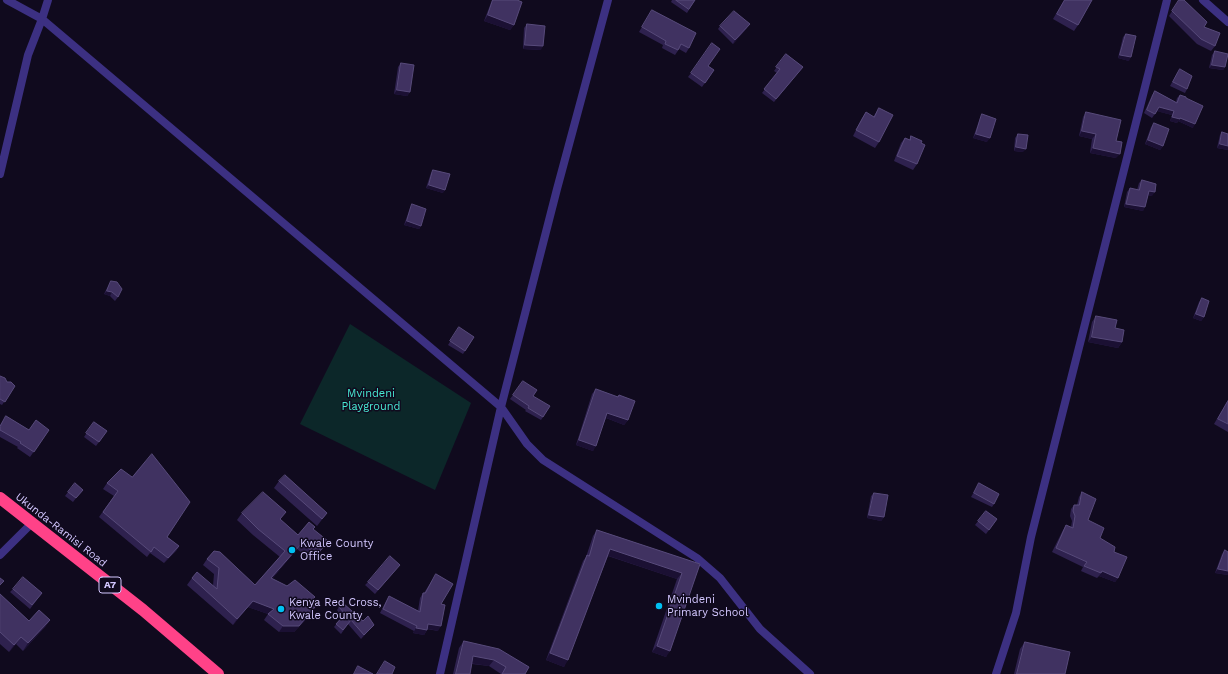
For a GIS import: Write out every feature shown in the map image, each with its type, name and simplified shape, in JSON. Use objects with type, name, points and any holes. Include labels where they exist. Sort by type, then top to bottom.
[{"type":"highway","name":"Ukunda-Ramisi Road","points":[[0,498],[143,610],[218,674]]},
{"type":"street","points":[[7,0],[42,19],[501,407],[527,444],[543,460],[697,558],[720,578],[760,629],[810,674]]},
{"type":"street","points":[[0,174],[28,55],[48,0]]},
{"type":"street","points":[[440,674],[501,407],[608,0]]},
{"type":"street","points":[[996,674],[1016,613],[1031,537],[1168,0]]},
{"type":"street","points":[[1203,0],[1228,22]]},
{"type":"street","points":[[0,555],[32,523]]},
{"type":"green space","name":"Mvindeni Playground","points":[[350,324],[471,403],[435,490],[300,424]]},
{"type":"building","points":[[493,0],[517,0],[522,2],[514,25],[488,15]]},
{"type":"building","points":[[676,0],[695,0],[689,9]]},
{"type":"building","points":[[1065,0],[1092,0],[1078,25],[1057,14]]},
{"type":"building","points":[[1179,0],[1184,0],[1207,22],[1204,27],[1220,33],[1215,46],[1201,39],[1172,11]]},
{"type":"building","points":[[652,10],[696,33],[689,48],[681,44],[678,50],[665,44],[666,41],[642,27]]},
{"type":"building","points":[[734,11],[750,24],[735,40],[720,26]]},
{"type":"building","points":[[527,24],[545,26],[543,46],[525,45]]},
{"type":"building","points":[[1126,34],[1136,36],[1131,57],[1120,55]]},
{"type":"building","points":[[712,43],[720,49],[708,66],[714,70],[705,83],[691,73]]},
{"type":"building","points":[[1215,51],[1228,54],[1225,67],[1212,65]]},
{"type":"building","points":[[786,54],[803,67],[776,99],[764,89],[780,69],[776,67]]},
{"type":"building","points":[[401,63],[414,65],[410,92],[397,90]]},
{"type":"building","points":[[1180,69],[1192,76],[1187,89],[1173,82]]},
{"type":"building","points":[[1155,91],[1177,103],[1180,95],[1203,106],[1195,124],[1180,118],[1172,117],[1174,111],[1159,107],[1155,114],[1147,110]]},
{"type":"building","points":[[879,108],[893,115],[879,142],[856,130],[866,112],[874,117]]},
{"type":"building","points":[[1086,112],[1121,120],[1116,141],[1122,142],[1120,154],[1093,148],[1096,134],[1082,131]]},
{"type":"building","points":[[982,114],[996,119],[990,138],[976,134]]},
{"type":"building","points":[[1154,123],[1169,129],[1163,146],[1148,140]]},
{"type":"building","points":[[1222,132],[1228,134],[1228,146],[1220,144]]},
{"type":"building","points":[[1018,134],[1028,135],[1026,149],[1016,147]]},
{"type":"building","points":[[911,136],[922,141],[921,143],[925,145],[917,164],[897,156],[905,138],[910,140]]},
{"type":"building","points":[[433,170],[450,174],[445,190],[429,185]]},
{"type":"building","points":[[1142,180],[1156,184],[1155,192],[1149,191],[1145,207],[1126,204],[1130,188],[1139,190]]},
{"type":"building","points":[[412,204],[426,209],[421,226],[407,221]]},
{"type":"building","points":[[111,281],[117,282],[122,289],[118,297],[112,292],[107,291]]},
{"type":"building","points":[[1202,298],[1209,301],[1204,317],[1196,314]]},
{"type":"building","points":[[1096,316],[1117,320],[1115,328],[1124,330],[1122,342],[1092,337]]},
{"type":"building","points":[[459,327],[474,337],[465,351],[450,341]]},
{"type":"building","points":[[0,376],[15,386],[5,402],[0,399]]},
{"type":"building","points":[[523,381],[537,390],[533,396],[550,406],[543,417],[528,408],[529,406],[513,395]]},
{"type":"building","points":[[596,389],[635,401],[628,420],[607,413],[596,446],[579,440]]},
{"type":"building","points":[[1228,401],[1228,424],[1218,419]]},
{"type":"building","points":[[6,416],[29,430],[36,420],[49,430],[34,452],[20,443],[21,442],[0,430]]},
{"type":"building","points":[[94,422],[107,431],[99,442],[86,433]]},
{"type":"building","points":[[152,454],[190,502],[167,537],[179,546],[168,558],[154,547],[151,552],[103,512],[118,491],[107,483],[121,469],[132,477]]},
{"type":"building","points":[[285,475],[327,513],[322,519],[279,481]]},
{"type":"building","points":[[75,483],[83,490],[76,498],[68,492]]},
{"type":"building","points":[[979,483],[999,494],[994,504],[974,493]]},
{"type":"building","points":[[263,492],[286,512],[280,519],[298,535],[309,522],[315,527],[313,529],[328,541],[317,555],[302,543],[271,578],[287,586],[295,580],[315,597],[310,602],[315,607],[299,626],[283,626],[268,614],[274,609],[253,601],[237,619],[192,578],[197,572],[217,589],[219,568],[207,559],[214,551],[220,552],[255,585],[285,551],[258,529],[242,513]]},
{"type":"building","points":[[1082,492],[1096,499],[1088,520],[1104,528],[1100,538],[1115,547],[1114,552],[1127,557],[1118,578],[1102,571],[1101,573],[1084,566],[1087,562],[1056,548],[1066,525],[1073,528],[1075,516],[1073,511],[1074,505],[1079,505]]},
{"type":"building","points":[[874,493],[888,495],[884,517],[869,515]]},
{"type":"building","points":[[986,511],[997,519],[989,530],[978,521]]},
{"type":"building","points":[[597,530],[700,564],[670,651],[657,646],[682,573],[610,549],[568,660],[550,653],[587,555],[589,556]]},
{"type":"building","points":[[1225,550],[1228,552],[1228,571],[1218,569]]},
{"type":"building","points":[[390,556],[400,565],[378,590],[368,582]]},
{"type":"building","points":[[436,574],[453,584],[441,604],[445,605],[441,626],[428,624],[427,630],[416,628],[417,626],[383,609],[389,596],[420,612],[423,593],[425,593]]},
{"type":"building","points":[[23,577],[42,593],[32,605],[13,589]]},
{"type":"building","points":[[0,578],[4,581],[0,585]]},
{"type":"building","points":[[0,594],[29,621],[39,610],[50,620],[28,643],[21,637],[14,645],[0,632]]},
{"type":"building","points":[[343,603],[363,621],[368,616],[374,625],[364,635],[351,620],[343,630],[336,624],[345,614],[339,607]]},
{"type":"building","points":[[464,641],[499,649],[529,667],[525,674],[502,674],[506,667],[494,660],[473,656],[470,674],[456,674]]},
{"type":"building","points":[[1025,642],[1070,652],[1065,674],[1017,674]]},
{"type":"building","points":[[385,661],[395,667],[392,674],[377,674]]},
{"type":"building","points":[[358,666],[373,674],[354,674]]},
{"type":"place","name":"Kwale County Office","points":[[292,550]]},
{"type":"place","name":"Mvindeni Primary School","points":[[659,606]]},
{"type":"place","name":"Kenya Red Cross, Kwale County","points":[[281,609]]}]
